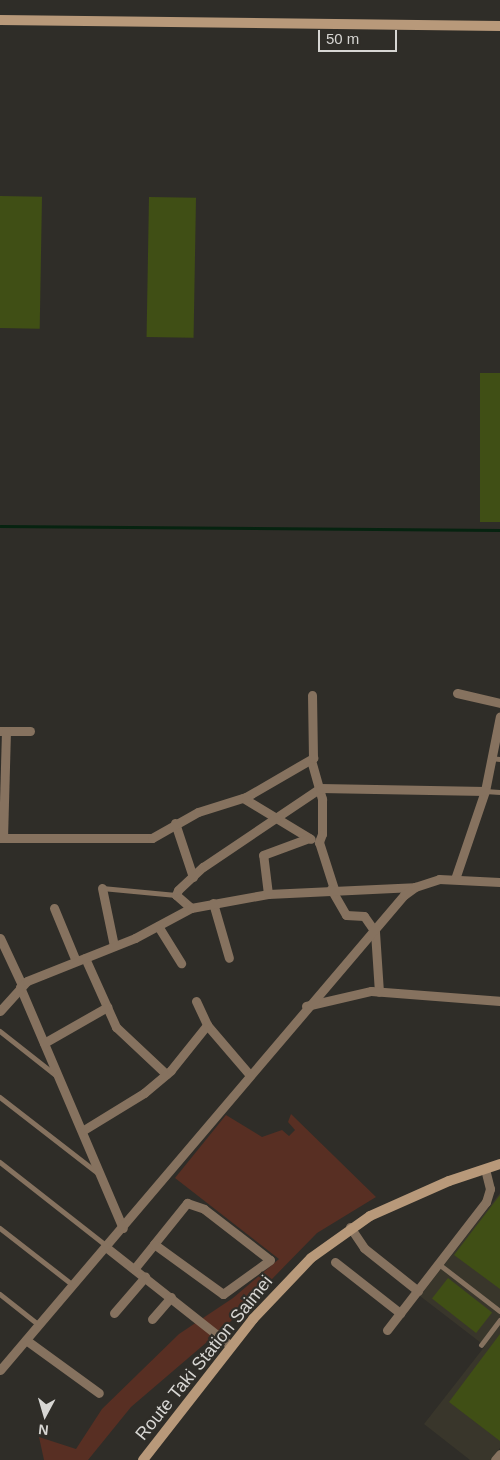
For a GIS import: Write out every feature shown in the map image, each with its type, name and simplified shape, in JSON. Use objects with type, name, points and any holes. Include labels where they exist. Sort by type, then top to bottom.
[{"type":"street","points":[[0,20],[500,26]]},
{"type":"street","points":[[457,693],[500,703]]},
{"type":"street","points":[[312,695],[311,760],[320,788],[322,834],[319,842],[332,889],[346,915],[364,916],[373,928],[379,992]]},
{"type":"street","points":[[455,879],[496,759],[500,716]]},
{"type":"street","points":[[30,731],[3,731],[2,838],[152,838],[175,823],[243,798],[311,760]]},
{"type":"street","points":[[191,908],[176,895],[192,877],[320,788],[485,791]]},
{"type":"street","points":[[243,798],[274,819],[319,842]]},
{"type":"street","points":[[175,823],[192,877]]},
{"type":"street","points":[[268,894],[263,855],[309,838]]},
{"type":"street","points":[[0,1011],[21,986],[158,926],[191,908],[268,894],[332,889],[415,887],[455,879],[500,882]]},
{"type":"street","points":[[2,1365],[107,1247],[249,1074],[373,928],[415,887]]},
{"type":"street","points":[[102,888],[114,946]]},
{"type":"street","points":[[213,903],[229,958]]},
{"type":"street","points":[[54,908],[76,961]]},
{"type":"street","points":[[158,926],[181,963]]},
{"type":"street","points":[[0,938],[123,1228]]},
{"type":"street","points":[[85,958],[116,1027],[166,1074]]},
{"type":"street","points":[[306,1006],[379,992],[500,1001]]},
{"type":"street","points":[[196,1001],[206,1025],[249,1074]]},
{"type":"street","points":[[44,1043],[107,1008]]},
{"type":"street","points":[[82,1131],[144,1093],[166,1074],[206,1025]]},
{"type":"street","name":"Route Taki Station Saimei","points":[[143,1460],[231,1346],[281,1286],[350,1227],[407,1198],[500,1164]]},
{"type":"street","points":[[387,1330],[486,1202],[490,1190],[485,1169]]},
{"type":"street","points":[[134,1269],[186,1203],[204,1209],[270,1260],[222,1294],[154,1244]]},
{"type":"street","points":[[350,1227],[364,1248],[418,1291]]},
{"type":"street","points":[[107,1247],[231,1346]]},
{"type":"street","points":[[335,1262],[400,1313]]},
{"type":"street","points":[[114,1313],[145,1277]]},
{"type":"street","points":[[152,1319],[171,1297]]},
{"type":"street","points":[[26,1340],[99,1393]]},
{"type":"street","points":[[495,1460],[500,1454]]},
{"type":"lane","points":[[485,791],[500,792]]},
{"type":"lane","points":[[102,888],[176,895]]},
{"type":"lane","points":[[0,1031],[59,1078]]},
{"type":"lane","points":[[0,1097],[101,1176]]},
{"type":"lane","points":[[0,1162],[107,1247]]},
{"type":"lane","points":[[0,1228],[73,1285]]},
{"type":"lane","points":[[439,1264],[500,1311]]},
{"type":"lane","points":[[0,1294],[39,1325]]},
{"type":"lane","points":[[481,1345],[500,1320]]},
{"type":"shaded area","points":[[291,1114],[376,1197],[317,1233],[228,1324],[131,1407],[88,1460],[44,1460],[39,1437],[76,1449],[102,1409],[179,1334],[233,1298],[279,1259],[175,1178],[226,1115],[262,1137],[282,1130],[289,1136],[295,1130],[288,1122]]},
{"type":"shaded area","points":[[500,1193],[500,1448],[491,1460],[470,1460],[424,1424],[485,1346],[420,1296]]},
{"type":"building","points":[[0,196],[42,197],[40,329],[0,328]]},
{"type":"building","points":[[149,197],[196,198],[194,338],[147,337]]},
{"type":"building","points":[[480,373],[500,373],[500,522],[480,522]]},
{"type":"building","points":[[500,1195],[500,1289],[454,1255]]},
{"type":"building","points":[[448,1278],[492,1312],[476,1333],[432,1298]]},
{"type":"building","points":[[500,1334],[500,1441],[449,1402]]},
{"type":"waterway","points":[[0,526],[500,530]]}]
